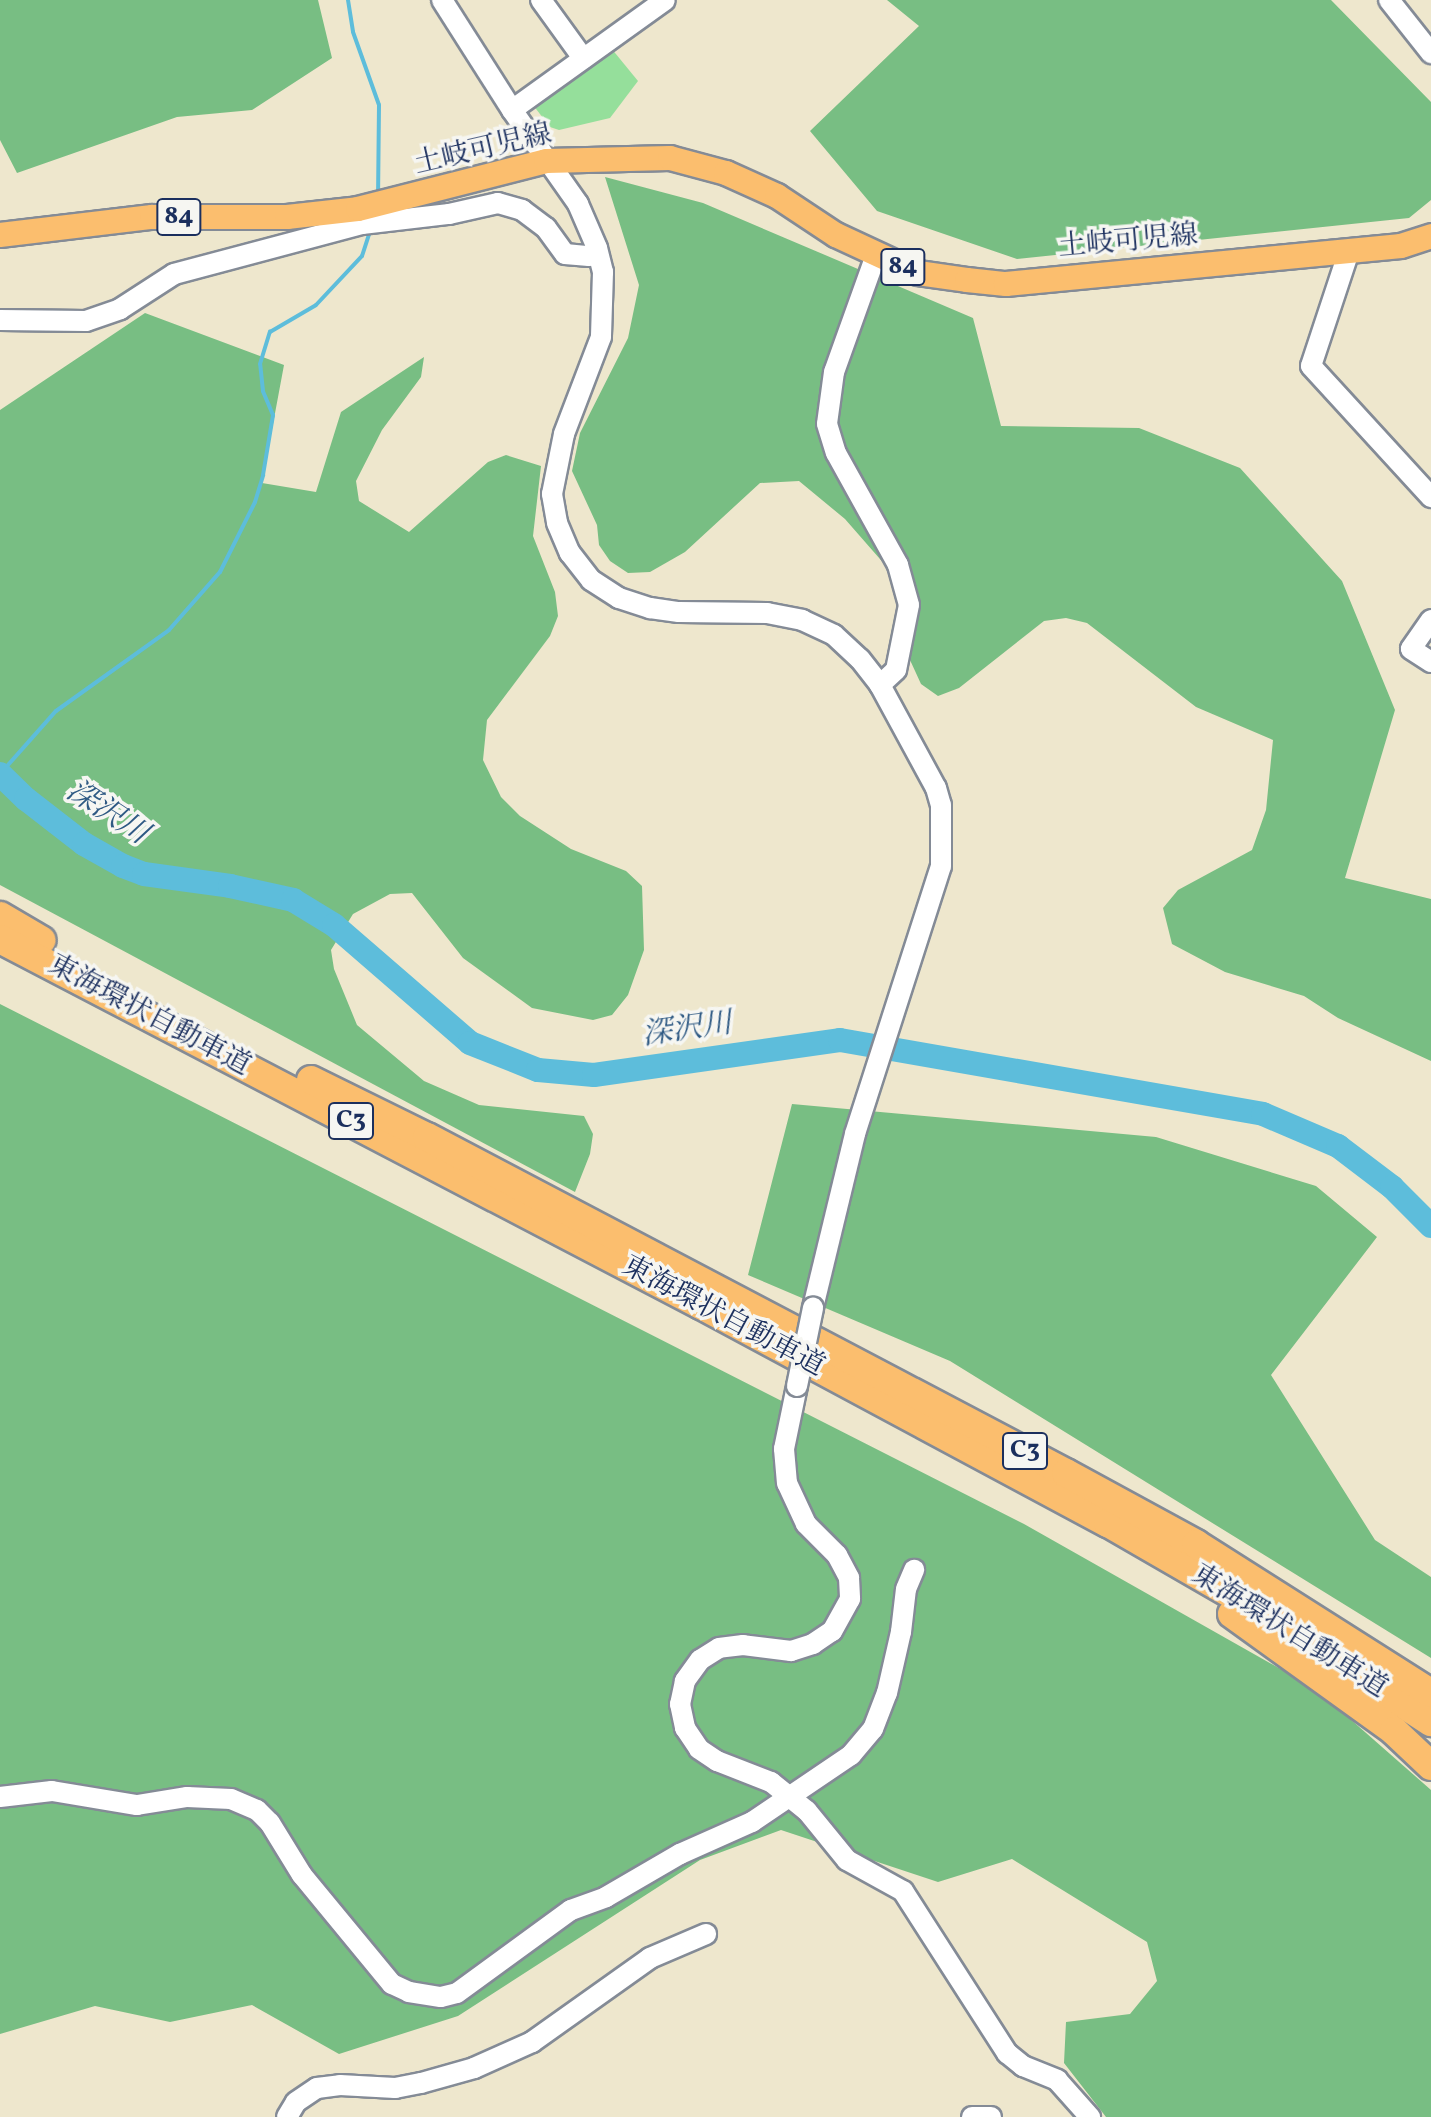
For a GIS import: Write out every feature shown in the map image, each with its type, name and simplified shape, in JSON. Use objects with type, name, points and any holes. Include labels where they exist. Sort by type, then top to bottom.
[{"type":"highway","points":[[0,916],[53,947]]},
{"type":"highway","name":"東海環状自動車道","points":[[0,923],[427,1137],[884,1376],[1183,1537],[1307,1612],[1431,1693]]},
{"type":"highway","name":"東海環状自動車道","points":[[0,939],[964,1446],[1214,1582],[1431,1722]]},
{"type":"highway","points":[[0,960],[287,1088]]},
{"type":"highway","name":"C3","points":[[964,1446],[1241,1620],[1394,1731],[1431,1766]]},
{"type":"highway","points":[[1307,1612],[1431,1679]]},
{"type":"main road","name":"土岐可児線","points":[[0,235],[152,217],[360,217],[402,208],[546,161],[670,158],[726,173],[777,196],[836,235],[918,273],[1006,284],[1401,246],[1431,236]]},
{"type":"street","points":[[426,0],[512,110]]},
{"type":"street","points":[[442,0],[512,110],[578,204],[597,248],[603,272],[601,337],[564,434],[552,494],[557,523],[570,553],[591,580],[619,598],[650,608],[767,613],[802,620],[834,635],[860,659],[880,685],[936,788],[941,805],[941,866],[855,1134],[813,1308],[784,1449],[787,1483],[806,1524],[837,1555],[849,1578],[850,1599],[832,1631],[813,1644],[791,1651],[743,1645],[719,1648],[700,1660],[685,1681],[680,1704],[685,1728],[699,1749],[717,1761],[771,1782],[807,1811],[847,1860],[903,1891],[1007,2053],[1023,2066],[1057,2080],[1090,2117]]},
{"type":"street","points":[[541,0],[583,58]]},
{"type":"street","points":[[512,110],[665,0]]},
{"type":"street","points":[[1389,0],[1431,53]]},
{"type":"street","points":[[402,208],[449,214],[498,203],[522,210],[546,228],[565,254],[589,256],[597,248]]},
{"type":"street","points":[[0,320],[86,321],[120,309],[174,274],[360,217]]},
{"type":"street","points":[[1349,251],[1311,366],[1431,497]]},
{"type":"street","points":[[876,255],[834,372],[827,424],[836,453],[898,565],[909,605],[896,670],[880,685]]},
{"type":"street","points":[[1431,620],[1411,649],[1431,662]]},
{"type":"street","points":[[0,1797],[52,1791],[137,1805],[218,1795],[244,1804],[270,1823],[302,1875],[392,1984],[409,1992],[441,1997],[457,1993],[571,1910],[606,1897],[680,1854],[724,1837],[790,1798],[851,1755],[873,1729],[887,1693],[901,1632],[906,1589],[914,1570]]},
{"type":"street","points":[[287,2117],[296,2102],[317,2088],[340,2085],[395,2088],[421,2083],[503,2055],[532,2042],[650,1958],[706,1934]]},
{"type":"street","points":[[972,2117],[991,2117]]},
{"type":"green space","points":[[0,0],[318,0],[332,58],[252,110],[177,117],[17,173],[0,140]]},
{"type":"green space","points":[[887,0],[1331,0],[1431,102],[1431,200],[1409,218],[1017,259],[877,211],[810,131],[919,26]]},
{"type":"green space","points":[[611,48],[638,81],[610,118],[559,130],[550,127],[533,105]]},
{"type":"green space","points":[[605,177],[703,203],[973,318],[1001,426],[1139,428],[1240,468],[1342,581],[1395,710],[1345,878],[1431,899],[1431,1061],[1338,1018],[1304,996],[1225,972],[1172,944],[1163,908],[1178,890],[1252,850],[1266,810],[1273,740],[1196,707],[1087,623],[1066,618],[1044,621],[959,688],[938,696],[921,684],[910,660],[921,606],[845,519],[799,481],[760,483],[685,552],[650,572],[628,573],[610,561],[599,545],[597,525],[572,471],[580,433],[628,338],[639,285]]},
{"type":"green space","points":[[145,313],[284,365],[262,483],[316,492],[341,412],[424,357],[421,377],[382,430],[356,481],[359,501],[409,532],[488,462],[506,455],[541,466],[533,536],[555,592],[558,616],[550,636],[487,720],[483,760],[501,797],[520,816],[571,849],[626,871],[642,886],[644,950],[628,995],[612,1015],[593,1020],[532,1008],[463,958],[412,893],[390,894],[353,914],[331,950],[334,969],[357,1025],[424,1081],[479,1105],[584,1116],[593,1134],[590,1154],[575,1192],[0,885],[0,410]]},
{"type":"green space","points":[[0,1004],[1024,1524],[1316,1689],[1431,1790],[1431,2117],[1106,2117],[1064,2063],[1066,2022],[1130,2014],[1157,1981],[1147,1942],[1012,1859],[938,1882],[781,1830],[700,1860],[458,2016],[339,2054],[252,2005],[170,2022],[95,2006],[0,2034]]},
{"type":"green space","points":[[792,1104],[1156,1137],[1316,1186],[1377,1237],[1271,1375],[1375,1540],[1431,1577],[1431,1658],[950,1361],[748,1275]]},
{"type":"waterway","points":[[348,0],[353,32],[379,105],[378,197]]},
{"type":"waterway","points":[[0,774],[56,711],[169,630],[220,572],[255,502],[263,475],[273,415],[263,391],[260,364],[270,332],[316,305],[362,256],[371,228]]},
{"type":"waterway","name":"深沢川","points":[[0,774],[26,799],[84,844],[123,866],[144,874],[230,886],[293,900],[334,925],[470,1043],[538,1070],[594,1075],[840,1040],[1263,1114],[1338,1146],[1392,1187],[1431,1226]]}]
